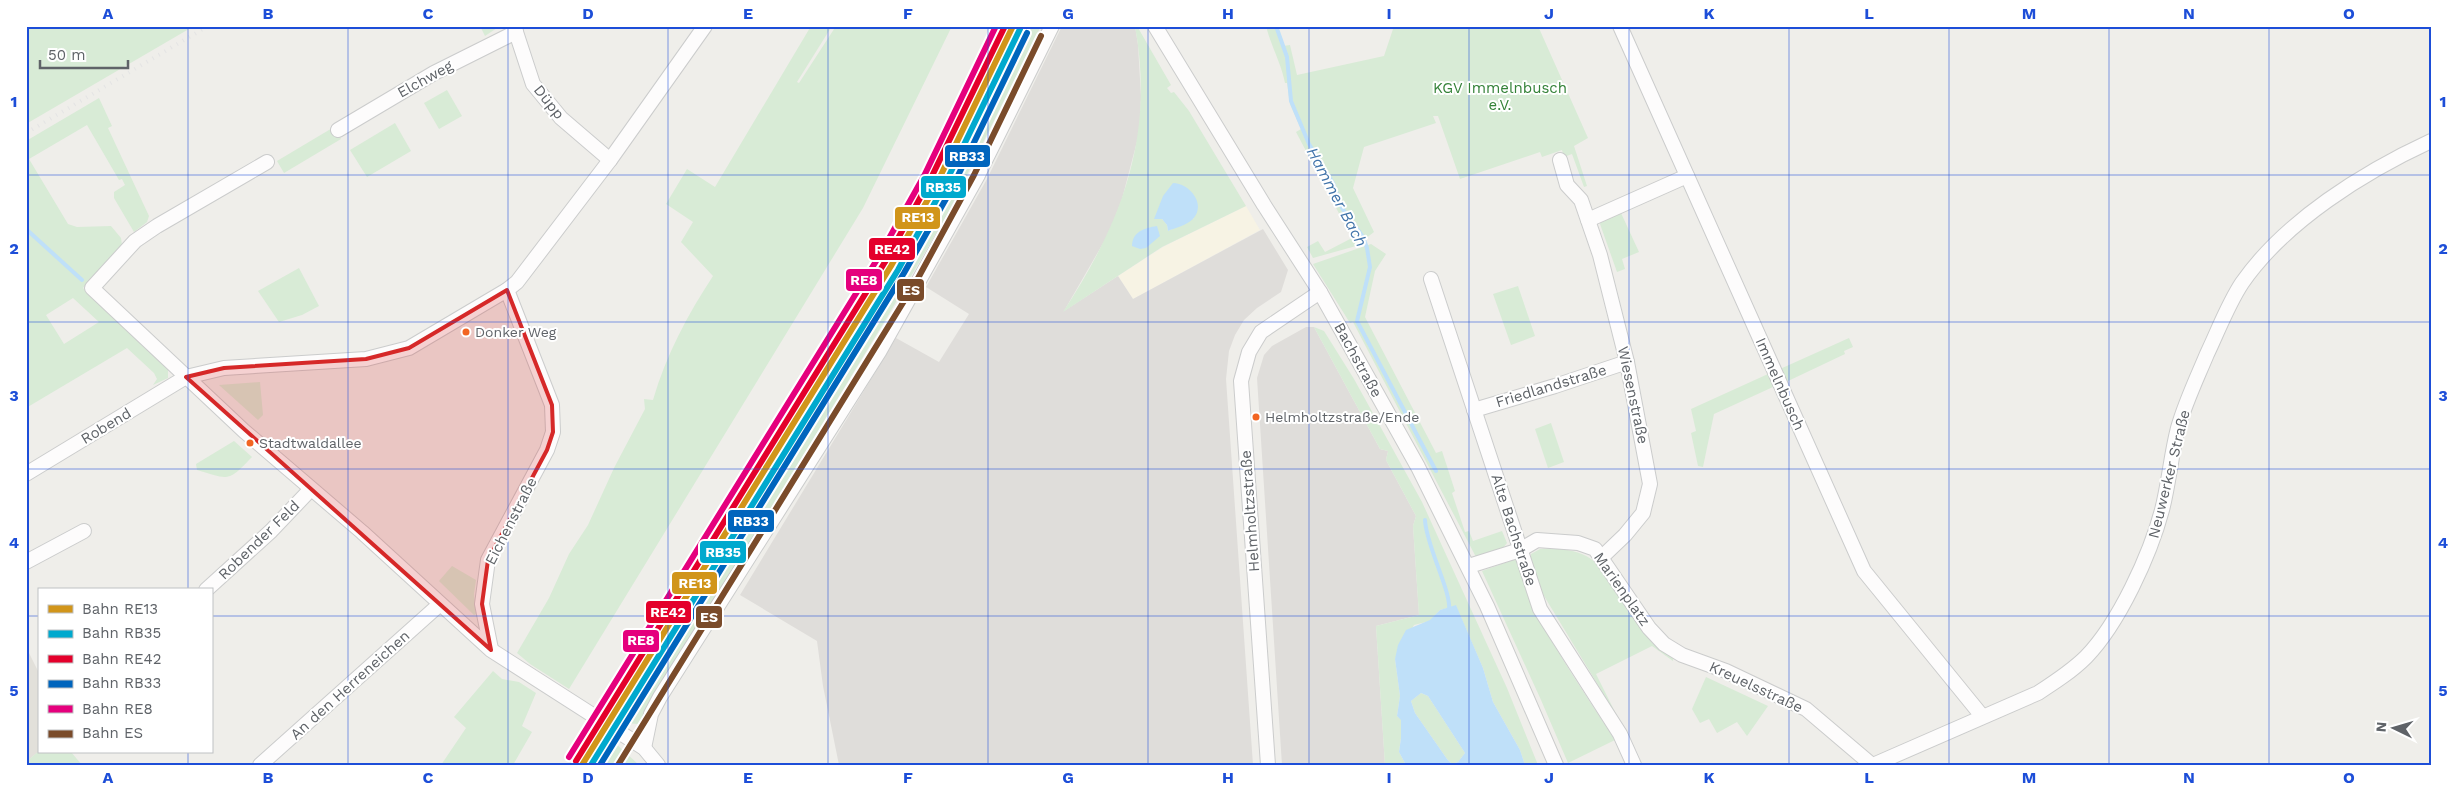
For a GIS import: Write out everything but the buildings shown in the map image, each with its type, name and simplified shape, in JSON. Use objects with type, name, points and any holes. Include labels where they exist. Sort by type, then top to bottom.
[{"type":"street","points":[[186,377],[224,368],[366,359],[409,348],[506,290],[517,282],[610,160],[705,26]]},
{"type":"street","points":[[644,748],[649,721],[660,697],[878,352],[978,175],[1052,26]]},
{"type":"street","name":"Immelnbusch","points":[[1620,26],[1864,571],[1982,716]]},
{"type":"street","name":"Bachstraße","points":[[1159,28],[1320,292],[1418,467],[1469,566],[1556,765]]},
{"type":"street","name":"Düpp","points":[[515,29],[533,84],[561,118],[610,160]]},
{"type":"street","name":"Elchweg","points":[[338,130],[434,73],[515,29]]},
{"type":"street","name":"Neuwerker Straße","points":[[1872,765],[2038,692],[2068,672],[2087,656],[2132,589],[2152,545],[2162,509],[2178,428],[2191,390],[2242,284],[2273,246],[2316,210],[2388,160],[2431,141]]},
{"type":"street","name":"Wiesenstraße","points":[[1560,160],[1567,185],[1581,200],[1600,255],[1627,362],[1647,458],[1650,484],[1644,513],[1626,535],[1602,557]]},
{"type":"street","points":[[267,162],[157,226],[136,242],[92,288],[310,490],[362,532],[439,605],[492,650],[644,748],[658,765]]},
{"type":"street","points":[[1588,220],[1687,176]]},
{"type":"street","name":"Alte Bachstraße","points":[[1431,279],[1540,609],[1620,734],[1634,765]]},
{"type":"street","name":"Eichenstraße","points":[[492,650],[482,604],[488,560],[548,450],[553,432],[552,405],[506,290]]},
{"type":"street","name":"Helmholtzstraße","points":[[1268,765],[1242,381],[1249,352],[1261,332],[1320,292]]},
{"type":"street","name":"Friedlandstraße","points":[[1474,410],[1627,362]]},
{"type":"street","name":"Robend","points":[[26,474],[186,377]]},
{"type":"street","name":"Robender Feld","points":[[208,588],[271,531],[310,490]]},
{"type":"street","points":[[26,562],[84,531]]},
{"type":"street","name":"Marienplatz","points":[[1469,566],[1520,550],[1537,540],[1558,540],[1595,549],[1649,628],[1664,644],[1682,655]]},
{"type":"street","name":"An den Herreneichen","points":[[260,765],[439,605]]},
{"type":"street","name":"Kreuelsstraße","points":[[1682,655],[1726,671],[1806,709],[1872,765]]},
{"type":"highlighted area","points":[[507,290],[552,405],[553,432],[547,450],[488,560],[482,604],[491,650],[186,377],[224,368],[366,359],[409,348]]},
{"type":"shaded area","points":[[1062,26],[1135,26],[1141,96],[1140,130],[1122,199],[1109,233],[1064,311],[1118,276],[1133,299],[1263,229],[1288,270],[1281,292],[1257,308],[1244,320],[1235,335],[1229,351],[1226,379],[1253,765],[839,765],[823,686],[817,641],[740,595],[896,338],[939,362],[969,314],[926,287],[987,179]]},
{"type":"shaded area","points":[[1246,206],[1260,230],[1133,299],[1118,276],[1163,247]]},
{"type":"shaded area","points":[[1306,327],[1314,327],[1380,449],[1388,451],[1386,460],[1416,516],[1413,526],[1419,615],[1376,626],[1385,765],[1282,765],[1257,378],[1264,355],[1272,346]]},
{"type":"shaded area","points":[[26,647],[38,671],[38,752],[26,762]]},
{"type":"green space","points":[[26,26],[194,26],[26,124]]},
{"type":"green space","points":[[480,26],[500,26],[485,36]]},
{"type":"green space","points":[[811,26],[832,26],[797,82],[799,83],[836,26],[952,26],[863,208],[569,689],[530,664],[517,653],[549,598],[569,554],[588,525],[614,468],[645,409],[644,399],[653,400],[664,367],[678,335],[713,276],[681,242],[693,222],[666,204],[687,169],[715,187]]},
{"type":"green space","points":[[1026,26],[1041,26],[949,211],[889,314],[643,719],[638,724],[625,723],[938,207],[977,136]]},
{"type":"green space","points":[[1135,26],[1137,26],[1171,85],[1167,88],[1171,93],[1174,92],[1189,111],[1246,206],[1162,247],[1063,312],[1102,245],[1117,211],[1129,176],[1137,141],[1140,104],[1140,66]],"holes":[[[1194,218],[1168,231],[1167,225],[1162,219],[1154,219]]]},
{"type":"green space","name":"KGV Immelnbusch e.V.","points":[[1266,26],[1277,26],[1283,46],[1290,45],[1297,75],[1384,56],[1394,26],[1538,26],[1588,138],[1574,146],[1587,186],[1584,187],[1572,154],[1564,157],[1562,150],[1542,157],[1540,152],[1460,179],[1438,116],[1433,116],[1436,123],[1364,147],[1353,188],[1374,232],[1356,246],[1313,258],[1307,247],[1318,241],[1325,252],[1352,238],[1296,132],[1301,129],[1290,104],[1287,83],[1285,83]]},
{"type":"green space","points":[[447,90],[462,116],[439,129],[424,103]]},
{"type":"green space","points":[[99,98],[112,126],[108,128],[149,216],[147,222],[134,232],[114,198],[114,192],[125,185],[122,179],[119,180],[87,125],[29,159],[68,224],[77,227],[111,226],[121,238],[122,245],[83,288],[164,363],[168,369],[168,378],[153,385],[157,379],[154,373],[127,348],[26,408],[26,141]],"holes":[[[73,298],[99,322],[64,344],[46,315]]]},
{"type":"green space","points":[[395,123],[411,151],[367,177],[350,150]]},
{"type":"green space","points":[[334,127],[341,139],[284,173],[277,161]]},
{"type":"green space","points":[[1621,213],[1639,252],[1622,259],[1625,269],[1617,272],[1600,224],[1601,221]]},
{"type":"green space","points":[[1371,244],[1386,254],[1375,271],[1365,317],[1436,453],[1442,451],[1455,491],[1452,493],[1465,532],[1469,531],[1473,541],[1502,531],[1507,543],[1503,548],[1476,557],[1353,322],[1350,323],[1313,264]]},
{"type":"green space","points":[[299,268],[319,306],[302,315],[279,322],[258,291]]},
{"type":"green space","points":[[1518,286],[1535,336],[1511,345],[1493,294]]},
{"type":"green space","points":[[1314,327],[1324,331],[1354,379],[1422,502],[1507,688],[1538,765],[1525,765],[1520,750],[1493,702],[1483,668],[1456,606],[1440,610],[1430,621],[1414,625],[1395,659],[1400,696],[1397,716],[1401,719],[1399,752],[1406,765],[1385,765],[1376,626],[1419,615],[1413,526],[1416,516],[1386,460],[1388,451],[1380,449]]},
{"type":"green space","points":[[1849,338],[1853,347],[1844,351],[1845,354],[1786,382],[1780,369]]},
{"type":"green space","points":[[1768,374],[1773,387],[1714,414],[1703,467],[1698,466],[1691,433],[1696,431],[1691,409]]},
{"type":"green space","points":[[260,382],[263,415],[258,420],[219,385]]},
{"type":"green space","points":[[1551,423],[1564,462],[1548,468],[1535,429]]},
{"type":"green space","points":[[234,441],[252,457],[233,475],[223,477],[197,470],[196,464]]},
{"type":"green space","points":[[1554,548],[1582,554],[1601,567],[1634,603],[1674,653],[1673,661],[1652,646],[1596,674],[1618,718],[1538,586],[1531,566],[1531,554],[1540,549]]},
{"type":"green space","points":[[1516,559],[1524,584],[1546,630],[1615,740],[1568,763],[1482,571]]},
{"type":"green space","points":[[452,566],[476,580],[474,594],[476,614],[474,615],[439,581]]},
{"type":"green space","points":[[493,671],[502,679],[519,682],[536,693],[522,726],[532,732],[513,765],[441,765],[466,728],[454,717]]},
{"type":"green space","points":[[1706,677],[1768,706],[1747,736],[1737,722],[1717,733],[1709,719],[1700,723],[1692,709]]},
{"type":"green space","points":[[1421,693],[1428,696],[1465,753],[1458,762],[1452,764],[1447,759],[1415,713],[1411,701]]},
{"type":"green space","points":[[614,742],[639,765],[600,765]]},
{"type":"green space","points":[[38,752],[38,754],[73,754],[82,765],[26,765],[26,762]]},
{"type":"water","points":[[1173,183],[1190,190],[1197,201],[1198,207],[1193,219],[1184,225],[1168,231],[1167,225],[1162,219],[1154,219],[1163,196]]},
{"type":"water","points":[[1157,226],[1160,236],[1146,248],[1140,249],[1132,246],[1136,234]]},
{"type":"water","points":[[1456,605],[1483,668],[1493,702],[1520,750],[1525,765],[1406,765],[1399,752],[1401,720],[1397,716],[1400,696],[1395,659],[1398,645],[1406,630],[1430,620],[1440,610]],"holes":[[[1421,693],[1428,696],[1465,753],[1458,762],[1452,764],[1447,759],[1415,713],[1411,701]]]},
{"type":"waterway","name":"Hammer Bach","points":[[1276,26],[1287,57],[1291,101],[1309,144],[1333,183],[1342,208],[1363,237],[1367,248],[1370,267],[1357,321],[1436,471]]},
{"type":"waterway","points":[[26,229],[82,280]]},
{"type":"waterway","name":"Hammer Bach","points":[[1425,520],[1426,531],[1447,592],[1449,611]]},
{"type":"railway","points":[[26,133],[208,26]]},
{"type":"rail line","name":"RE8","points":[[569,757],[878,258],[924,176],[996,26]]},
{"type":"rail line","name":"RE42","points":[[576,761],[885,262],[930,180],[1005,26]]},
{"type":"rail line","name":"RE13","points":[[582,765],[891,266],[937,183],[1013,26]]},
{"type":"rail line","name":"RB35","points":[[591,765],[898,270],[944,186],[1020,29]]},
{"type":"rail line","name":"RB33","points":[[600,765],[904,273],[951,190],[1027,33]]},
{"type":"rail line","name":"ES","points":[[618,765],[917,280],[974,175],[1041,36]]},
{"type":"place","name":"Donker Weg","points":[[466,332]]},
{"type":"place","name":"Helmholtzstraße/Ende","points":[[1256,417]]},
{"type":"place","name":"Stadtwaldallee","points":[[250,443]]}]
